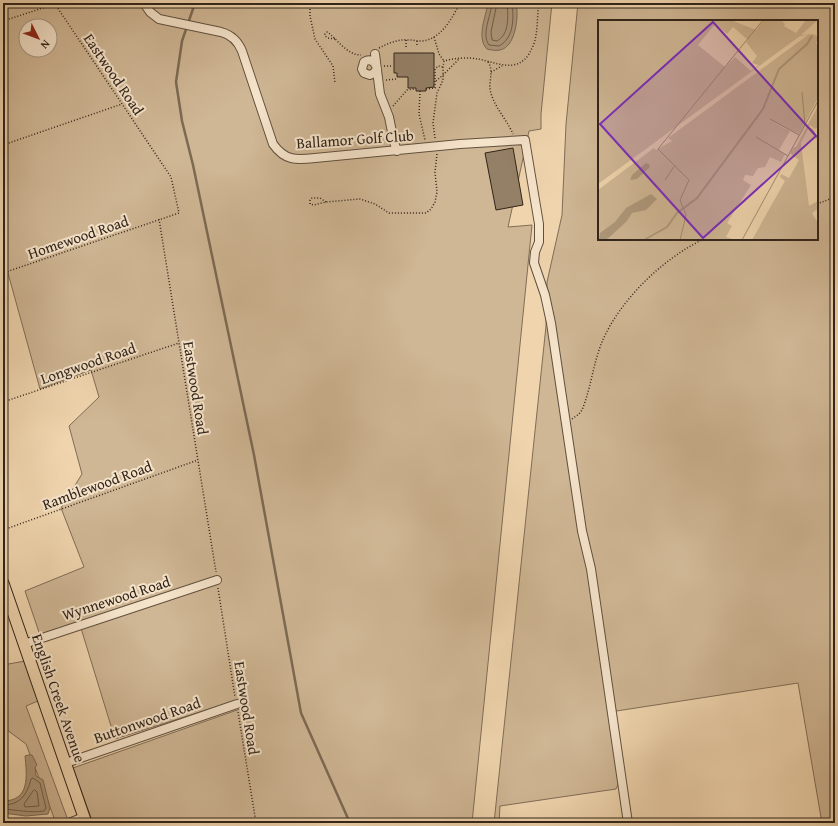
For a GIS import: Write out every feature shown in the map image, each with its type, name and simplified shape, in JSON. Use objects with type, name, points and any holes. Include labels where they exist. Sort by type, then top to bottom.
[{"type":"main road","name":"English Creek Avenue","points":[[3,583],[85,820]]},
{"type":"street","name":"Ballamor Golf Club","points":[[144,3],[155,17],[170,22],[225,33],[240,45],[273,144],[285,156],[299,159],[515,140]]},
{"type":"street","points":[[376,52],[376,67],[381,98],[386,109],[397,151]]},
{"type":"street","points":[[515,140],[525,140],[539,224],[538,242],[534,252],[534,263],[545,295],[551,323],[582,532],[591,569],[628,823]]},
{"type":"street","name":"Wynnewood Road","points":[[24,644],[217,580]]},
{"type":"street","name":"Buttonwood Road","points":[[66,763],[237,704]]},
{"type":"street","points":[[69,823],[85,820]]},
{"type":"path","points":[[310,3],[310,16],[315,39],[334,66],[335,83]]},
{"type":"path","points":[[376,52],[394,42],[406,40],[428,40],[434,37],[448,24],[460,3]]},
{"type":"path","points":[[491,72],[503,66],[521,63],[525,60],[535,42],[539,3]]},
{"type":"path","name":"Eastwood Road","points":[[3,21],[55,4],[172,177],[179,213],[159,219],[256,823]]},
{"type":"path","points":[[336,39],[328,38],[325,34],[328,32],[330,34],[336,39],[353,54],[366,54]]},
{"type":"path","points":[[326,202],[320,198],[312,198],[310,200],[310,204],[314,205],[326,202],[360,199],[375,204],[389,213],[426,213],[436,202],[435,172],[438,147],[433,123],[437,93],[443,75],[444,60],[439,54],[434,37]]},
{"type":"path","points":[[406,40],[406,47]]},
{"type":"path","points":[[416,40],[417,46]]},
{"type":"path","points":[[444,60],[477,58],[503,66]]},
{"type":"path","points":[[435,81],[459,59]]},
{"type":"path","points":[[488,62],[491,72],[490,86],[492,97],[498,110],[509,125],[515,140]]},
{"type":"path","points":[[426,88],[435,88],[436,67],[443,67]]},
{"type":"path","points":[[435,84],[441,84]]},
{"type":"path","points":[[386,109],[392,106],[407,90],[414,89]]},
{"type":"path","points":[[420,91],[419,114],[426,141],[421,148]]},
{"type":"path","points":[[3,145],[122,104]]},
{"type":"path","points":[[818,204],[835,197]]},
{"type":"path","name":"Homewood Road","points":[[3,273],[159,219]]},
{"type":"path","points":[[566,423],[575,418],[582,410],[602,342],[610,325],[621,308],[634,293],[674,256],[702,240]]},
{"type":"path","name":"Longwood Road","points":[[3,402],[179,343]]},
{"type":"path","name":"Ramblewood Road","points":[[3,530],[198,460]]},
{"type":"shaded area","points":[[3,3],[552,3],[541,114],[541,129],[529,131],[508,227],[532,225],[472,823],[93,823],[73,768],[240,709],[238,700],[115,739],[80,625],[41,638],[25,591],[84,567],[61,508],[82,474],[69,426],[99,397],[91,370],[40,389],[3,255]]},
{"type":"shaded area","points":[[578,3],[835,3],[835,823],[822,823],[798,683],[610,712],[620,780],[616,789],[500,806],[499,823],[494,823],[546,326],[547,282],[562,215],[566,124]]},
{"type":"shaded area","points":[[25,661],[38,701],[26,706],[69,823],[56,823],[26,744],[3,727],[3,665]]},
{"type":"water","points":[[488,3],[516,3],[517,15],[513,37],[505,48],[500,50],[487,49],[482,39]]},
{"type":"water","points":[[32,755],[37,765],[35,767],[36,776],[43,780],[50,808],[48,814],[26,816],[3,813],[3,801],[12,800],[18,797],[25,786],[25,756]]},
{"type":"building","points":[[394,53],[434,53],[434,87],[426,88],[426,91],[416,91],[416,88],[408,88],[408,77],[397,77],[397,73],[394,73]]},
{"type":"building","points":[[513,148],[523,205],[496,210],[485,153]]},
{"type":"waterway","points":[[195,3],[182,41],[176,82],[182,121],[193,165],[254,455],[301,713],[350,823]]}]
